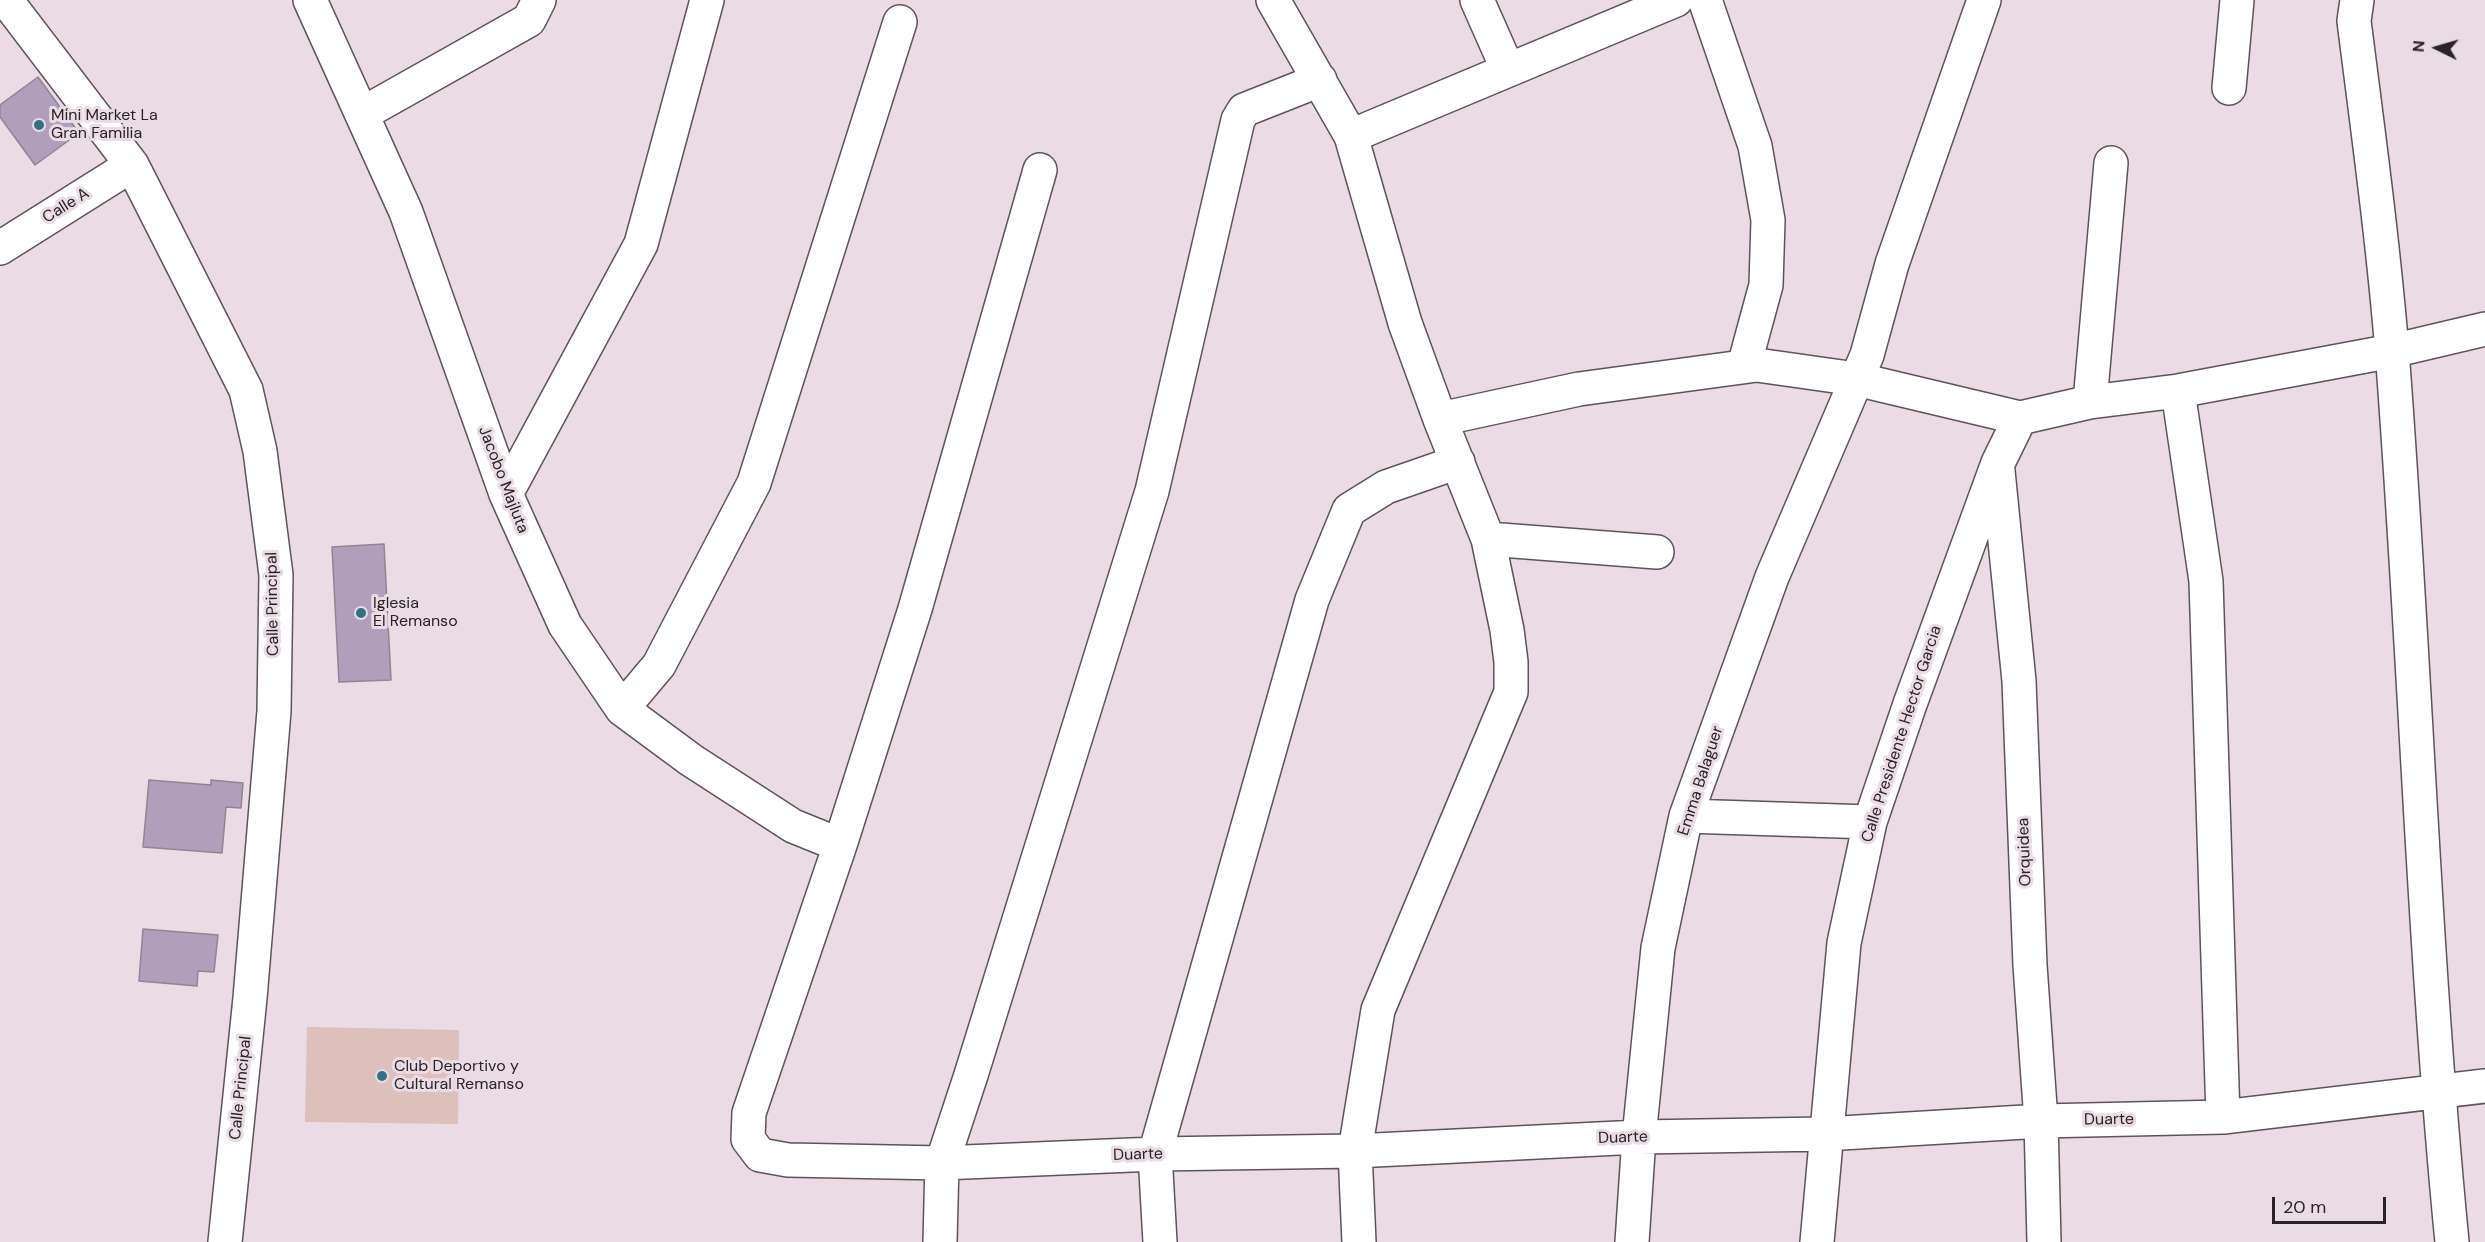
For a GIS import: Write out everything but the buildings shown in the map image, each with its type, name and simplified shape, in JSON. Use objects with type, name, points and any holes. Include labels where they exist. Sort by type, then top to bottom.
[{"type":"street","name":"Calle Principal","points":[[6,0],[132,165],[246,390],[260,451],[276,575],[274,711],[250,998],[225,1242]]},
{"type":"street","name":"Jacobo Majluta","points":[[310,0],[406,212],[506,494],[565,625],[622,709],[691,760],[793,826],[840,845]]},
{"type":"street","points":[[506,494],[641,244],[707,0]]},
{"type":"street","points":[[1273,0],[1351,136],[1405,323],[1488,539],[1507,630],[1511,662],[1511,692],[1378,1010],[1355,1152],[1359,1242]]},
{"type":"street","points":[[1477,0],[1508,70]]},
{"type":"street","points":[[1706,0],[1755,146],[1768,220],[1766,285],[1744,366]]},
{"type":"street","name":"Emma Balaguer","points":[[1632,1242],[1639,1137],[1658,948],[1686,816],[1772,577],[1866,355],[1892,264],[1984,0]]},
{"type":"street","points":[[2229,88],[2237,0]]},
{"type":"street","points":[[2357,0],[2354,21],[2373,166],[2392,351],[2437,1091],[2452,1242]]},
{"type":"street","points":[[1351,136],[1657,4]]},
{"type":"street","points":[[362,114],[534,10]]},
{"type":"street","points":[[622,709],[659,665],[754,483],[900,22]]},
{"type":"street","points":[[940,1242],[942,1163],[1152,491],[1238,120],[1244,110],[1320,80]]},
{"type":"street","points":[[2090,402],[2111,163]]},
{"type":"street","name":"Calle A","points":[[0,248],[132,165]]},
{"type":"street","points":[[840,845],[915,609],[1040,171]]},
{"type":"street","points":[[1440,419],[1580,389],[1757,365],[1856,379],[2020,418],[2090,402],[2178,391],[2392,351],[2485,329]]},
{"type":"street","points":[[2178,391],[2206,581],[2223,1117]]},
{"type":"street","name":"Calle Presidente Hector Garcia","points":[[1817,1242],[1844,942],[1870,822],[1910,704],[1998,463],[2020,418]]},
{"type":"street","points":[[1160,1242],[1155,1154],[1312,600],[1349,510],[1386,487],[1458,462]]},
{"type":"street","name":"Orquidea","points":[[1998,463],[2019,681],[2030,965],[2041,1121],[2044,1242]]},
{"type":"street","points":[[1488,539],[1657,552]]},
{"type":"street","points":[[1686,816],[1870,822]]},
{"type":"street","name":"Duarte","points":[[840,845],[749,1113],[748,1139],[760,1155],[788,1160],[942,1163],[1155,1154],[1355,1152],[1639,1137],[1826,1134],[2041,1121],[2223,1117],[2485,1086]]},
{"type":"shaded area","name":"Club Deportivo y Cultural Remanso","points":[[307,1027],[459,1030],[458,1124],[305,1122]]},
{"type":"place","name":"Mini Market La Gran Familia","points":[[39,125]]},
{"type":"place","name":"Iglesia El Remanso","points":[[361,613]]},
{"type":"place","name":"Club Deportivo y Cultural Remanso","points":[[382,1076]]}]
